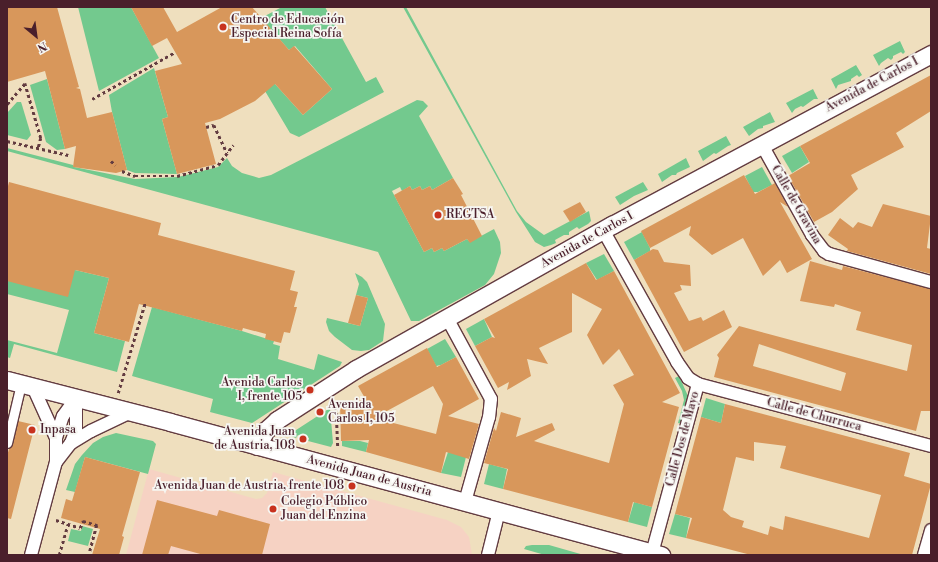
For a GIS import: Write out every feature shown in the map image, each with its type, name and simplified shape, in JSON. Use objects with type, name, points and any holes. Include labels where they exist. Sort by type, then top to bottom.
[{"type":"main road","name":"Avenida de Carlos I","points":[[257,446],[266,430],[277,420],[356,369],[603,230],[931,54]]},
{"type":"main road","name":"Avenida Juan de Austria","points":[[20,384],[131,412],[657,554]]},
{"type":"street","name":"Calle de Gravina","points":[[762,145],[812,235],[824,251],[829,254],[931,282]]},
{"type":"street","name":"Calle Dos de Mayo","points":[[603,230],[677,362],[688,378],[698,384],[657,554]]},
{"type":"street","points":[[447,318],[491,399],[489,418],[465,502]]},
{"type":"street","points":[[20,384],[56,438]]},
{"type":"street","points":[[7,443],[20,384]]},
{"type":"street","name":"Calle de Churruca","points":[[698,384],[931,446]]},
{"type":"street","points":[[31,555],[56,462],[56,438],[63,416],[76,398]]},
{"type":"street","points":[[56,462],[71,443],[76,430],[76,398]]},
{"type":"street","points":[[71,443],[91,430],[131,412]]},
{"type":"street","points":[[488,555],[499,511]]},
{"type":"street","points":[[924,555],[931,530]]},
{"type":"path","points":[[92,99],[175,52]]},
{"type":"path","points":[[7,104],[25,83],[41,138],[38,149]]},
{"type":"path","points":[[206,126],[214,124],[227,153]]},
{"type":"path","points":[[7,141],[68,155]]},
{"type":"path","points":[[122,171],[135,176],[177,176],[218,165],[233,145]]},
{"type":"path","points":[[111,161],[116,165]]},
{"type":"path","points":[[118,393],[144,303]]},
{"type":"path","points":[[336,400],[338,448]]},
{"type":"path","points":[[56,520],[80,528],[83,521],[97,525],[89,555]]},
{"type":"path","points":[[59,555],[68,524]]},
{"type":"shaded area","name":"Colegio Público Juan del Enzina","points":[[149,469],[256,499],[262,498],[267,493],[273,472],[447,520],[461,527],[469,537],[472,555],[126,555]]},
{"type":"green space","points":[[78,7],[131,7],[159,58],[99,91]]},
{"type":"green space","points":[[282,7],[325,7],[366,82],[376,77],[384,92],[299,137],[290,133],[249,64],[275,84],[303,115],[332,89],[295,46],[289,50],[261,18]]},
{"type":"green space","points":[[403,7],[406,7],[517,211],[526,222],[544,235],[589,211],[591,221],[588,224],[579,229],[577,227],[569,232],[569,235],[564,235],[555,240],[556,243],[551,245],[544,247],[535,242],[516,212]]},
{"type":"green space","points":[[900,41],[905,52],[903,54],[901,52],[893,56],[891,60],[888,58],[879,66],[873,55]]},
{"type":"green space","points":[[856,65],[862,75],[859,77],[857,75],[851,79],[851,81],[838,85],[836,89],[831,79]]},
{"type":"green space","points":[[154,68],[168,117],[162,119],[177,174],[135,173],[127,170],[112,112],[109,95]]},
{"type":"green space","points":[[47,79],[65,149],[57,150],[46,142],[30,85]]},
{"type":"green space","points":[[813,89],[818,99],[814,99],[803,107],[801,106],[795,109],[792,113],[786,103]]},
{"type":"green space","points":[[417,100],[423,101],[428,106],[419,116],[453,178],[432,190],[430,186],[422,190],[420,186],[412,190],[410,186],[402,191],[400,187],[392,191],[424,252],[432,248],[434,252],[442,248],[444,251],[467,239],[470,242],[494,229],[500,242],[501,253],[494,274],[485,285],[419,321],[411,321],[378,252],[7,151],[7,148],[73,165],[74,167],[135,179],[178,177],[218,167],[227,158],[232,166],[242,173],[259,178],[271,175]]},
{"type":"green space","points":[[17,102],[21,102],[31,135],[27,140],[7,135],[7,113]]},
{"type":"green space","points":[[770,112],[775,122],[763,126],[763,128],[758,129],[749,136],[743,127]]},
{"type":"green space","points":[[726,136],[731,145],[716,154],[714,153],[703,161],[698,151]]},
{"type":"green space","points":[[800,146],[809,162],[792,173],[782,156]]},
{"type":"green space","points":[[686,158],[690,167],[677,173],[676,175],[672,175],[662,182],[658,174]]},
{"type":"green space","points":[[762,167],[772,185],[758,192],[753,192],[745,176]]},
{"type":"green space","points":[[643,182],[648,190],[634,196],[620,205],[615,197]]},
{"type":"green space","points":[[642,232],[650,251],[634,260],[624,242]]},
{"type":"green space","points":[[604,254],[614,271],[597,280],[586,263]]},
{"type":"green space","points":[[75,270],[109,278],[94,333],[125,341],[117,372],[14,344],[10,358],[7,357],[7,340],[57,353],[69,310],[7,294],[7,281]]},
{"type":"green space","points":[[355,273],[367,282],[385,324],[383,341],[369,350],[352,350],[329,331],[326,322],[327,318],[360,326],[368,298],[356,295],[359,284]]},
{"type":"green space","points":[[152,307],[274,341],[273,344],[280,346],[278,359],[314,370],[318,354],[342,362],[340,366],[252,423],[210,412],[213,399],[132,376]]},
{"type":"green space","points":[[484,319],[492,337],[475,346],[466,329]]},
{"type":"green space","points":[[445,339],[456,357],[436,366],[427,349]]},
{"type":"green space","points":[[679,376],[688,396],[683,424],[678,423],[684,400],[682,391],[675,378]]},
{"type":"green space","points":[[706,398],[725,404],[721,423],[701,417]]},
{"type":"green space","points":[[330,408],[333,443],[331,447],[308,441],[309,438],[298,435],[296,438],[291,436],[293,432]]},
{"type":"green space","points":[[116,433],[153,441],[156,444],[148,474],[85,457],[75,492],[66,490],[75,464],[82,455],[93,443],[103,437]]},
{"type":"green space","points":[[342,441],[360,441],[368,443],[366,452],[342,446]]},
{"type":"green space","points":[[448,452],[466,457],[461,477],[441,473]]},
{"type":"green space","points":[[489,464],[507,469],[503,489],[484,484]]},
{"type":"green space","points":[[634,502],[652,507],[647,527],[628,522]]},
{"type":"green space","points":[[675,514],[690,518],[686,538],[669,534]]},
{"type":"green space","points":[[82,526],[93,529],[88,546],[68,541],[71,529],[81,531]]},
{"type":"green space","points":[[549,545],[584,555],[545,555],[524,549],[526,546]]},
{"type":"building","points":[[7,7],[57,7],[79,87],[76,88],[80,89],[87,118],[112,112],[127,170],[116,173],[73,167],[76,146],[65,149],[45,71],[7,82]]},
{"type":"building","points":[[131,7],[163,7],[177,32],[222,7],[252,7],[289,50],[294,46],[332,89],[303,115],[275,84],[255,101],[220,119],[205,123],[216,164],[177,174],[162,119],[168,117],[155,71],[182,64],[167,38],[152,46]]},
{"type":"building","points":[[931,75],[931,111],[896,133],[904,147],[851,175],[858,189],[832,212],[814,222],[788,176],[810,163],[800,146]]},
{"type":"building","points":[[744,175],[755,194],[775,183],[788,207],[780,202],[812,259],[787,273],[780,260],[763,276],[743,238],[712,255],[689,235],[691,226],[650,248],[641,231]]},
{"type":"building","name":"REGTSA","points":[[453,178],[463,194],[461,195],[482,236],[470,243],[467,239],[444,251],[442,248],[434,252],[432,248],[424,252],[394,195],[410,186],[412,190],[420,186],[422,190],[430,186],[432,190]]},
{"type":"building","points":[[9,182],[161,223],[158,235],[295,271],[290,290],[298,292],[294,307],[297,307],[290,333],[284,332],[281,343],[265,339],[266,334],[243,328],[242,331],[139,304],[129,342],[94,333],[109,278],[75,270],[68,297],[7,281],[7,190]]},
{"type":"building","points":[[580,202],[586,212],[570,222],[563,211]]},
{"type":"building","points":[[883,204],[931,216],[927,248],[931,249],[931,274],[847,251],[848,249],[828,235],[840,218],[853,228],[858,222],[872,227]]},
{"type":"building","points":[[653,249],[658,250],[664,262],[690,265],[691,286],[680,285],[682,290],[674,293],[689,321],[701,317],[703,321],[724,310],[732,327],[684,352],[634,260]]},
{"type":"building","points":[[810,261],[842,270],[843,266],[931,289],[931,411],[921,411],[916,431],[714,377],[719,358],[717,355],[739,326],[907,371],[912,345],[856,330],[861,312],[835,304],[834,307],[800,301]],"holes":[[[759,344],[846,373],[841,391],[753,366]]]},
{"type":"building","points":[[586,263],[596,280],[614,271],[680,393],[662,402],[679,407],[652,507],[633,502],[628,522],[503,489],[508,469],[484,463],[494,428],[496,431],[501,412],[521,418],[516,437],[552,423],[555,430],[534,441],[609,463],[624,404],[613,385],[634,375],[619,349],[603,365],[587,335],[602,309],[572,293],[572,332],[539,348],[548,364],[527,359],[531,376],[507,390],[509,382],[498,388],[475,346],[492,337],[495,338],[484,319]]},
{"type":"building","points":[[356,295],[368,298],[360,326],[348,323]]},
{"type":"building","points":[[427,348],[437,367],[456,357],[479,399],[448,416],[479,424],[469,459],[446,452],[441,473],[366,452],[369,440],[341,441],[340,402],[366,400],[358,386]],"holes":[[[433,386],[443,404],[436,434],[374,418]]]},
{"type":"building","points":[[725,404],[910,453],[904,476],[931,484],[912,555],[751,555],[686,538],[692,518],[675,514],[701,417],[721,423]],"holes":[[[754,442],[786,446],[780,468],[881,495],[869,538],[785,516],[783,530],[770,526],[768,535],[742,527],[744,521],[731,517],[723,510],[736,457],[754,461]]]},
{"type":"building","points":[[18,421],[35,425],[11,519],[7,518],[7,456],[9,449],[13,444]]},
{"type":"building","points":[[85,457],[140,472],[122,536],[124,537],[119,555],[92,555],[100,529],[61,518],[66,499],[72,501]]},
{"type":"building","points":[[157,500],[217,516],[219,510],[270,524],[262,555],[204,555],[171,546],[168,555],[142,555]]},
{"type":"place","name":"Centro de Educación Especial Reina Sofía","points":[[223,27]]},
{"type":"place","name":"REGTSA","points":[[438,215]]},
{"type":"place","name":"Avenida Carlos I, frente 105","points":[[310,390]]},
{"type":"place","name":"Avenida Carlos I, 105","points":[[320,412]]},
{"type":"place","name":"Inpasa","points":[[32,430]]},
{"type":"place","name":"Avenida Juan de Austria, 108","points":[[303,439]]},
{"type":"place","name":"Avenida Juan de Austria, frente 108","points":[[352,486]]},
{"type":"place","name":"Colegio Público Juan del Enzina","points":[[273,509]]}]
